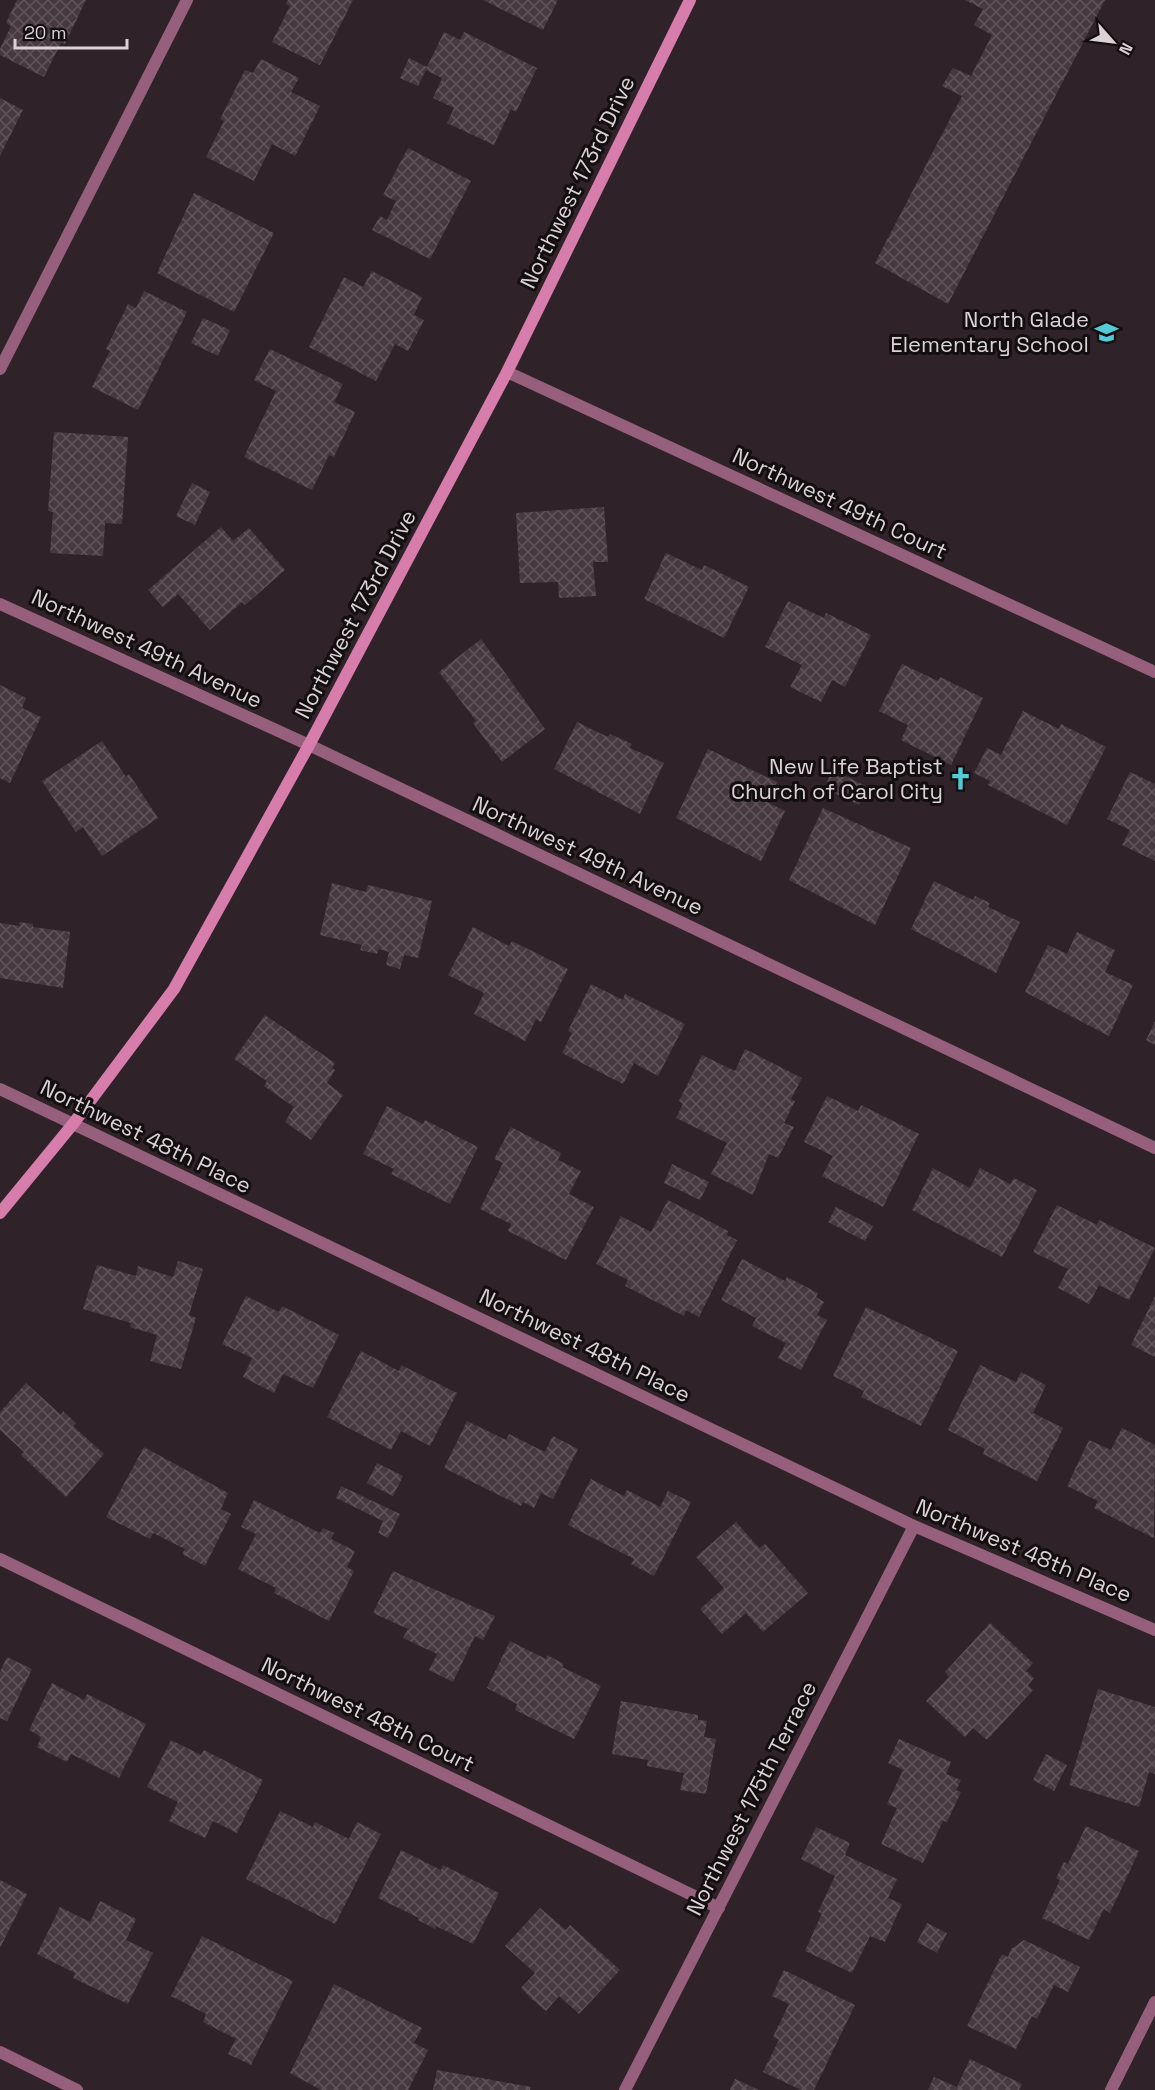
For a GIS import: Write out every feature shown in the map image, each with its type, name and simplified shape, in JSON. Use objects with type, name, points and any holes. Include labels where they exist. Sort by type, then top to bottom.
[{"type":"street","points":[[0,369],[187,0]]},
{"type":"street","name":"Northwest 173rd Drive","points":[[0,1213],[73,1124],[174,990],[309,745],[507,372],[690,0]]},
{"type":"street","name":"Northwest 49th Court","points":[[507,372],[1155,672]]},
{"type":"street","name":"Northwest 49th Avenue","points":[[0,604],[309,745],[1155,1148]]},
{"type":"street","name":"Northwest 48th Place","points":[[0,1089],[914,1526],[1155,1630]]},
{"type":"street","name":"Northwest 175th Terrace","points":[[625,2090],[914,1526]]},
{"type":"street","name":"Northwest 48th Court","points":[[0,1559],[719,1908]]},
{"type":"street","points":[[1111,2090],[1155,2002]]},
{"type":"street","points":[[0,2052],[77,2090]]},
{"type":"building","points":[[17,0],[86,0],[65,44],[61,43],[44,77],[0,55],[0,49],[11,26],[6,23]]},
{"type":"building","points":[[288,0],[353,0],[320,65],[272,42],[290,6],[286,4]]},
{"type":"building","points":[[483,0],[558,0],[543,30]]},
{"type":"building","points":[[965,0],[1105,0],[948,304],[875,263],[962,96],[942,86],[953,68],[971,76],[992,35],[974,25],[983,9]]},
{"type":"building","points":[[444,32],[460,40],[464,32],[537,68],[516,112],[511,109],[494,145],[447,123],[454,108],[433,98],[442,78],[426,70],[418,86],[400,78],[409,58],[427,67]]},
{"type":"building","points":[[261,59],[299,78],[291,92],[320,106],[295,156],[272,144],[254,181],[206,157],[224,121],[220,119],[245,70],[253,73]]},
{"type":"building","points":[[0,98],[23,110],[0,156]]},
{"type":"building","points":[[408,148],[471,181],[430,259],[372,230],[380,216],[387,220],[396,201],[383,195]]},
{"type":"building","points":[[194,193],[274,233],[234,312],[157,273]]},
{"type":"building","points":[[372,271],[422,297],[414,315],[424,320],[408,351],[395,344],[376,381],[309,347],[344,277],[363,287]]},
{"type":"building","points":[[144,291],[187,312],[138,410],[92,387],[110,351],[106,349],[128,304],[136,308]]},
{"type":"building","points":[[203,318],[230,330],[218,356],[191,343]]},
{"type":"building","points":[[270,349],[343,384],[334,402],[355,412],[334,457],[329,455],[312,490],[244,457],[276,391],[254,380]]},
{"type":"building","points":[[54,432],[128,437],[122,524],[105,523],[103,556],[50,553],[53,512],[48,511]]},
{"type":"building","points":[[192,483],[210,492],[195,525],[176,516]]},
{"type":"building","points":[[604,507],[608,562],[593,562],[596,596],[559,598],[558,582],[520,583],[516,513]]},
{"type":"building","points":[[221,527],[233,541],[249,528],[285,570],[245,605],[242,602],[210,630],[178,594],[163,607],[148,590]]},
{"type":"building","points":[[666,553],[702,570],[704,565],[749,587],[724,638],[644,599]]},
{"type":"building","points":[[788,601],[824,618],[826,613],[871,635],[845,687],[832,680],[821,702],[790,687],[802,665],[765,647]]},
{"type":"building","points":[[481,639],[545,729],[502,762],[473,723],[476,721],[439,672]]},
{"type":"building","points":[[902,664],[938,681],[940,677],[983,698],[951,765],[901,740],[908,725],[879,711]]},
{"type":"building","points":[[0,685],[26,698],[22,708],[41,717],[10,783],[0,778]]},
{"type":"building","points":[[1023,711],[1059,729],[1061,724],[1106,747],[1067,825],[988,785],[990,781],[974,773],[987,748],[1001,755]]},
{"type":"building","points":[[577,722],[608,737],[610,734],[632,744],[630,748],[664,763],[640,814],[554,769]]},
{"type":"building","points":[[102,741],[126,777],[129,774],[158,818],[102,856],[83,827],[76,832],[42,781]]},
{"type":"building","points":[[708,749],[777,782],[767,802],[785,811],[761,861],[676,818]]},
{"type":"building","points":[[833,770],[868,787],[859,805],[824,788]]},
{"type":"building","points":[[1130,772],[1155,784],[1155,861],[1122,845],[1130,830],[1107,819]]},
{"type":"building","points":[[823,808],[911,848],[875,925],[789,880]]},
{"type":"building","points":[[934,881],[973,900],[975,896],[990,903],[988,907],[1020,922],[996,973],[911,929]]},
{"type":"building","points":[[332,883],[366,892],[368,885],[432,901],[418,958],[404,955],[400,969],[386,965],[389,952],[379,949],[377,954],[360,950],[362,945],[320,935]]},
{"type":"building","points":[[19,922],[33,924],[33,927],[70,932],[63,988],[0,978],[0,923],[20,926]]},
{"type":"building","points":[[473,927],[509,946],[512,941],[568,969],[541,1022],[536,1019],[525,1041],[474,1014],[484,993],[448,975]]},
{"type":"building","points":[[1077,932],[1115,950],[1105,972],[1133,985],[1109,1036],[1025,992],[1048,945],[1067,954]]},
{"type":"building","points":[[591,984],[623,1000],[625,994],[685,1024],[658,1076],[634,1063],[623,1084],[562,1053],[572,1033],[568,1031]]},
{"type":"building","points":[[265,1015],[335,1063],[332,1068],[335,1070],[327,1083],[343,1095],[311,1140],[285,1122],[294,1107],[264,1086],[267,1081],[234,1059]]},
{"type":"building","points":[[1155,1021],[1155,1045],[1146,1040]]},
{"type":"building","points":[[745,1049],[802,1078],[791,1099],[795,1101],[784,1123],[794,1127],[778,1158],[769,1154],[753,1195],[711,1174],[727,1143],[676,1118],[683,1104],[679,1101],[702,1055],[735,1071]]},
{"type":"building","points":[[827,1096],[858,1111],[861,1105],[919,1134],[883,1207],[822,1176],[833,1156],[804,1142]]},
{"type":"building","points":[[387,1106],[423,1124],[425,1120],[478,1147],[450,1204],[391,1174],[394,1169],[363,1154]]},
{"type":"building","points":[[511,1127],[561,1153],[558,1160],[581,1171],[569,1194],[594,1207],[566,1260],[508,1231],[511,1224],[480,1209],[503,1163],[494,1159]]},
{"type":"building","points":[[672,1164],[709,1182],[700,1200],[664,1183]]},
{"type":"building","points":[[933,1168],[970,1188],[980,1168],[1010,1184],[1014,1178],[1037,1190],[1002,1257],[912,1210]]},
{"type":"building","points":[[668,1200],[728,1231],[727,1235],[737,1240],[699,1317],[686,1310],[684,1316],[625,1286],[628,1280],[596,1264],[621,1216],[651,1232]]},
{"type":"building","points":[[1057,1205],[1097,1225],[1099,1220],[1155,1248],[1129,1300],[1099,1285],[1089,1304],[1058,1288],[1068,1269],[1033,1252]]},
{"type":"building","points":[[836,1207],[873,1226],[865,1241],[828,1222]]},
{"type":"building","points":[[742,1259],[785,1281],[787,1277],[818,1293],[816,1297],[824,1302],[817,1315],[827,1320],[801,1370],[778,1358],[786,1343],[752,1326],[756,1318],[721,1300]]},
{"type":"building","points":[[178,1261],[203,1269],[189,1315],[196,1318],[181,1369],[150,1361],[157,1335],[130,1327],[131,1323],[83,1309],[97,1265],[136,1276],[138,1266],[173,1277]]},
{"type":"building","points":[[246,1296],[279,1312],[282,1306],[339,1335],[313,1388],[283,1374],[274,1393],[243,1377],[252,1358],[222,1344]]},
{"type":"building","points":[[1155,1296],[1155,1357],[1131,1345]]},
{"type":"building","points":[[866,1307],[958,1351],[921,1426],[861,1397],[864,1391],[833,1376]]},
{"type":"building","points":[[361,1351],[399,1371],[401,1365],[457,1393],[430,1446],[401,1431],[391,1450],[327,1417]]},
{"type":"building","points":[[980,1365],[1016,1382],[1021,1372],[1046,1385],[1033,1413],[1063,1428],[1037,1481],[983,1454],[985,1449],[948,1430]]},
{"type":"building","points":[[26,1383],[61,1415],[63,1411],[76,1423],[73,1426],[104,1454],[66,1497],[21,1455],[24,1452],[0,1430],[0,1412]]},
{"type":"building","points":[[467,1421],[506,1440],[509,1434],[545,1452],[553,1436],[578,1449],[553,1499],[541,1493],[534,1508],[523,1502],[521,1506],[444,1468]]},
{"type":"building","points":[[1122,1428],[1155,1445],[1154,1538],[1094,1508],[1098,1501],[1067,1486],[1089,1440],[1111,1450]]},
{"type":"building","points":[[144,1447],[228,1493],[221,1509],[231,1514],[205,1566],[182,1554],[185,1549],[153,1533],[150,1539],[106,1517]]},
{"type":"building","points":[[377,1463],[403,1476],[393,1496],[367,1483]]},
{"type":"building","points":[[591,1479],[624,1496],[627,1490],[660,1507],[668,1491],[691,1502],[654,1576],[631,1564],[634,1559],[568,1525]]},
{"type":"building","points":[[341,1486],[400,1514],[388,1538],[378,1533],[383,1521],[336,1498]]},
{"type":"building","points":[[254,1500],[320,1533],[323,1528],[334,1533],[331,1539],[355,1551],[347,1567],[354,1571],[329,1621],[274,1593],[276,1588],[238,1569],[256,1534],[241,1527]]},
{"type":"building","points":[[736,1522],[759,1548],[765,1544],[808,1593],[763,1632],[746,1613],[722,1634],[700,1609],[724,1588],[696,1557]]},
{"type":"building","points":[[393,1571],[495,1616],[483,1640],[475,1636],[453,1682],[429,1670],[437,1654],[403,1638],[408,1629],[373,1613]]},
{"type":"building","points":[[990,1623],[1033,1663],[1026,1671],[1034,1678],[1028,1685],[1033,1690],[987,1740],[973,1728],[965,1737],[926,1701],[949,1677],[945,1672]]},
{"type":"building","points":[[510,1641],[546,1659],[547,1655],[564,1664],[562,1667],[601,1686],[574,1739],[515,1710],[517,1704],[487,1688]]},
{"type":"building","points":[[7,1657],[32,1669],[7,1721],[0,1718],[0,1672]]},
{"type":"building","points":[[52,1683],[84,1700],[87,1694],[146,1724],[119,1778],[71,1754],[67,1762],[37,1747],[41,1737],[29,1730]]},
{"type":"building","points":[[1098,1689],[1155,1707],[1155,1774],[1149,1772],[1139,1807],[1069,1785]]},
{"type":"building","points":[[621,1701],[698,1715],[698,1720],[707,1721],[704,1737],[716,1739],[706,1794],[680,1790],[684,1773],[647,1766],[648,1760],[612,1754]]},
{"type":"building","points":[[899,1739],[951,1762],[946,1774],[961,1780],[956,1790],[961,1792],[947,1822],[943,1821],[923,1863],[881,1844],[897,1808],[887,1804],[903,1770],[888,1763]]},
{"type":"building","points":[[171,1740],[201,1755],[204,1750],[263,1780],[237,1833],[213,1821],[205,1838],[169,1821],[178,1802],[147,1787]]},
{"type":"building","points":[[1046,1754],[1067,1765],[1054,1791],[1033,1780]]},
{"type":"building","points":[[280,1811],[313,1827],[315,1822],[349,1839],[357,1822],[381,1834],[335,1924],[246,1879]]},
{"type":"building","points":[[1086,1826],[1139,1851],[1110,1913],[1104,1909],[1089,1940],[1042,1918],[1060,1880],[1056,1878],[1064,1862],[1068,1864]]},
{"type":"building","points":[[816,1827],[850,1843],[845,1855],[897,1879],[888,1898],[902,1904],[885,1942],[870,1936],[852,1973],[805,1951],[822,1913],[818,1912],[835,1876],[801,1859]]},
{"type":"building","points":[[401,1850],[441,1870],[443,1865],[499,1893],[473,1944],[436,1926],[435,1929],[418,1920],[419,1918],[378,1898]]},
{"type":"building","points":[[0,1880],[27,1894],[0,1948]]},
{"type":"building","points":[[100,1901],[136,1919],[126,1940],[153,1953],[128,2004],[73,1978],[75,1973],[37,1954],[60,1907],[90,1922]]},
{"type":"building","points":[[540,1908],[566,1930],[570,1925],[620,1970],[579,2014],[559,1996],[546,2011],[533,2000],[521,1988],[535,1973],[505,1946]]},
{"type":"building","points":[[927,1923],[947,1933],[937,1953],[917,1942]]},
{"type":"building","points":[[202,1936],[293,1981],[251,2065],[228,2054],[236,2039],[203,2022],[206,2014],[171,1996]]},
{"type":"building","points":[[1024,1940],[1080,1967],[1068,1992],[1054,1985],[1037,2019],[1032,2016],[1016,2049],[967,2026],[1002,1954],[1008,1957],[1011,1949]]},
{"type":"building","points":[[784,1970],[855,2005],[814,2090],[801,2090],[763,2072],[779,2040],[773,2037],[789,2004],[772,1996]]},
{"type":"building","points":[[334,1984],[422,2028],[414,2043],[428,2050],[408,2090],[321,2090],[290,2073]]},
{"type":"building","points":[[970,2059],[1022,2084],[1019,2090],[928,2090],[934,2077],[957,2087]]},
{"type":"building","points":[[437,2070],[531,2087],[530,2090],[433,2090]]},
{"type":"building","points":[[735,2079],[759,2090],[730,2090]]},
{"type":"place","name":"North Glade Elementary School","points":[[1107,332]]},
{"type":"place","name":"New Life Baptist Church of Carol City","points":[[961,779]]}]
